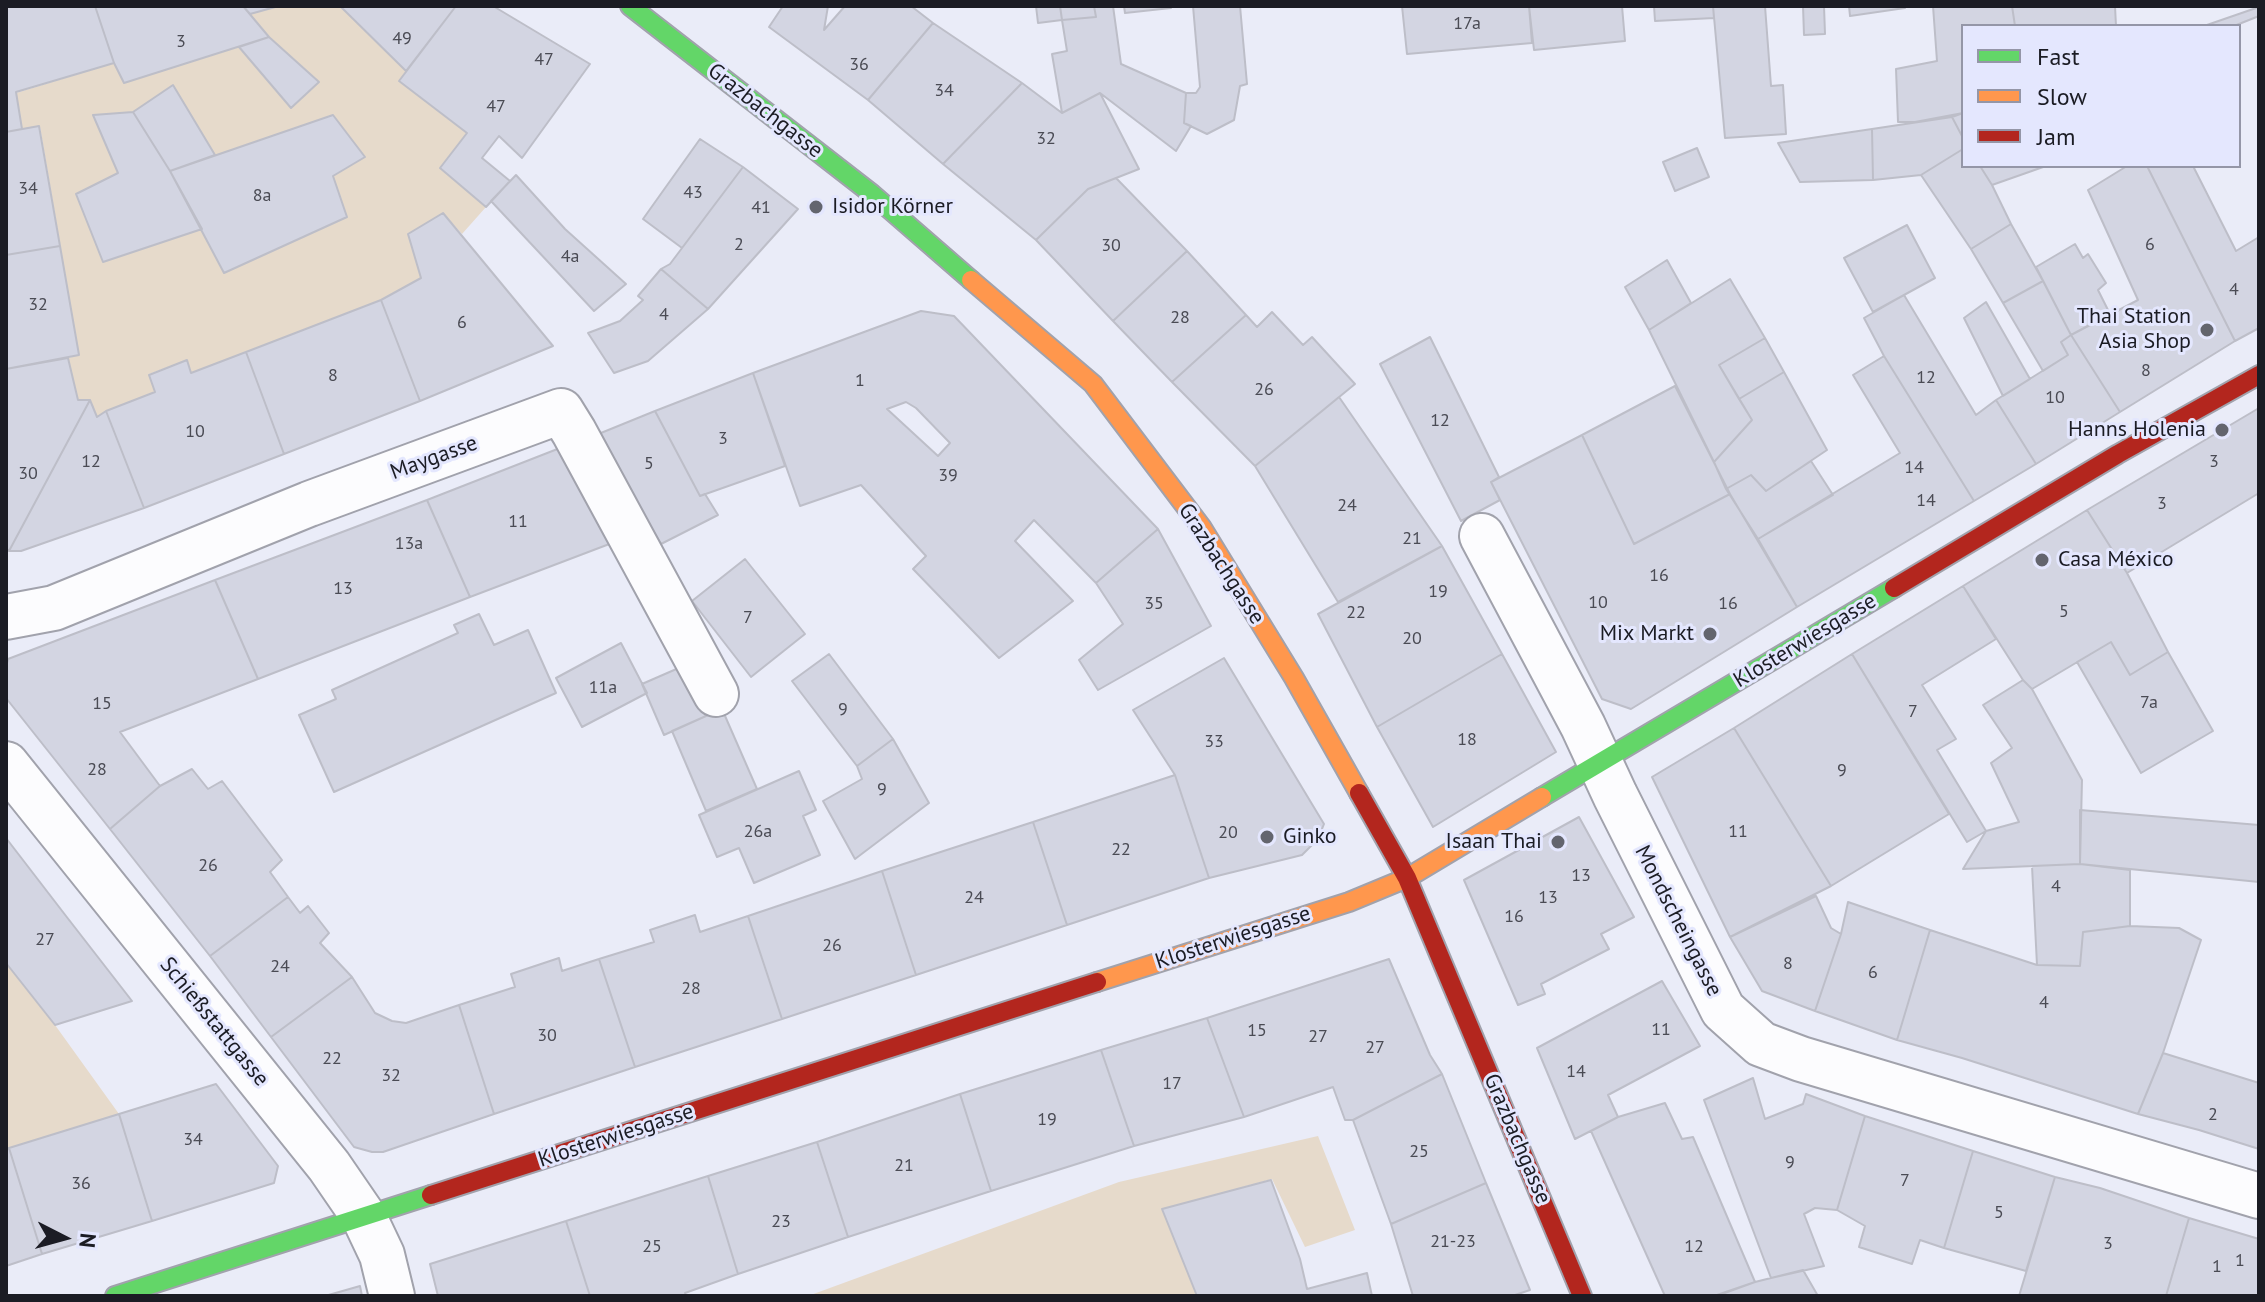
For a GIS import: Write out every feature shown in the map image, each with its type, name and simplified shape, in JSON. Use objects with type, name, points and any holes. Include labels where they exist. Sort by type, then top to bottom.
[{"type":"street","name":"Grazbachgasse","points":[[630,6],[872,194],[1093,384],[1202,528],[1294,678],[1407,878],[1582,1296]]},
{"type":"street","name":"Klosterwiesgasse","points":[[115,1296],[1349,902],[1407,878],[2118,454],[2259,375]]},
{"type":"street","name":"Maygasse","points":[[6,617],[54,608],[309,504],[561,411],[716,694]]},
{"type":"street","name":"Mondscheingasse","points":[[1482,536],[1583,726],[1723,1010],[1761,1044],[1816,1064],[2259,1196]]},
{"type":"street","name":"Schießstattgasse","points":[[6,764],[329,1166],[364,1217],[382,1255],[392,1296]]},
{"type":"shaded area","points":[[279,6],[340,6],[406,71],[400,81],[467,133],[440,168],[486,207],[462,234],[443,213],[408,234],[421,278],[381,300],[191,373],[187,360],[149,374],[155,392],[97,417],[90,400],[78,400],[68,358],[79,355],[40,127],[22,129],[16,93],[114,63],[124,83],[239,47],[291,108],[319,82],[269,37],[250,14]]},
{"type":"shaded area","points":[[6,963],[55,1025],[119,1114],[6,1149]]},
{"type":"shaded area","points":[[1318,1136],[1355,1230],[1305,1247],[1272,1179],[1163,1209],[1197,1296],[808,1296],[1119,1182]]},
{"type":"building","points":[[6,6],[95,6],[114,63],[16,92],[22,129],[6,132]]},
{"type":"building","points":[[95,6],[243,6],[269,37],[124,83]]},
{"type":"building","points":[[243,6],[279,6],[250,14]]},
{"type":"building","points":[[340,6],[456,6],[406,71]]},
{"type":"building","points":[[456,6],[493,6],[590,64],[522,158],[499,136],[482,158],[510,181],[486,207],[440,168],[467,133],[399,81]]},
{"type":"building","points":[[783,6],[828,6],[824,30],[845,6],[911,6],[933,23],[868,100],[769,27]]},
{"type":"building","points":[[1036,6],[1060,6],[1062,20],[1038,23]]},
{"type":"building","points":[[1060,6],[1094,6],[1096,17],[1062,20]]},
{"type":"building","points":[[1094,6],[1113,6],[1121,64],[1186,93],[1184,123],[1191,126],[1176,151],[1100,93],[1062,113],[1052,54],[1067,51],[1062,20],[1096,17]]},
{"type":"building","points":[[1124,6],[1171,6],[1171,8],[1125,13]]},
{"type":"building","points":[[1193,6],[1240,6],[1247,84],[1240,86],[1234,120],[1207,134],[1184,123],[1186,93],[1196,93],[1200,87]]},
{"type":"building","points":[[1402,6],[1529,6],[1532,43],[1407,54]]},
{"type":"building","points":[[1529,6],[1622,6],[1625,41],[1534,50]]},
{"type":"building","points":[[1654,6],[1713,6],[1714,18],[1655,21]]},
{"type":"building","points":[[1713,6],[1765,6],[1771,86],[1783,85],[1786,134],[1725,138]]},
{"type":"building","points":[[1803,6],[1824,6],[1825,34],[1804,35]]},
{"type":"building","points":[[1849,6],[1905,6],[1905,8],[1850,16]]},
{"type":"building","points":[[1933,6],[2012,6],[2015,24],[1961,24],[1961,113],[1898,122],[1896,69],[1937,61]]},
{"type":"building","points":[[2012,6],[2115,6],[2116,24],[2015,24]]},
{"type":"building","points":[[2259,7],[2259,16],[2239,24],[2210,24]]},
{"type":"building","points":[[933,23],[1022,83],[943,164],[868,100]]},
{"type":"building","points":[[269,37],[319,82],[291,108],[239,47]]},
{"type":"building","points":[[1022,83],[1062,113],[1100,93],[1139,169],[1088,189],[1036,240],[943,164]]},
{"type":"building","points":[[173,85],[215,155],[170,171],[133,112]]},
{"type":"building","points":[[133,112],[202,229],[103,262],[76,194],[118,173],[93,115]]},
{"type":"building","points":[[1961,114],[1961,134],[1952,117]]},
{"type":"building","points":[[333,115],[365,157],[333,176],[347,217],[224,273],[170,171]]},
{"type":"building","points":[[1952,117],[1961,134],[1961,150],[1921,175],[1873,180],[1872,129]]},
{"type":"building","points":[[39,126],[60,246],[6,255],[6,132]]},
{"type":"building","points":[[1872,129],[1873,180],[1800,182],[1778,143]]},
{"type":"building","points":[[700,139],[743,167],[682,248],[643,219]]},
{"type":"building","points":[[1697,148],[1709,177],[1675,191],[1663,162]]},
{"type":"building","points":[[1961,150],[1961,168],[1981,168],[2011,224],[1971,249],[1921,175]]},
{"type":"building","points":[[743,167],[798,209],[708,309],[661,269],[670,264]]},
{"type":"building","points":[[1981,168],[2040,168],[1992,185]]},
{"type":"building","points":[[2124,168],[2148,168],[2235,341],[2120,412],[2071,335],[2138,300],[2088,190]]},
{"type":"building","points":[[2148,168],[2194,168],[2236,251],[2259,237],[2259,328],[2235,341]]},
{"type":"building","points":[[516,175],[565,229],[626,284],[594,311],[491,201]]},
{"type":"building","points":[[1116,178],[1187,251],[1113,321],[1036,240],[1088,189]]},
{"type":"building","points":[[443,213],[553,346],[420,401],[381,300],[421,278],[408,234]]},
{"type":"building","points":[[2011,224],[2043,281],[2003,303],[1971,249]]},
{"type":"building","points":[[1907,225],[1935,278],[1873,312],[1844,258]]},
{"type":"building","points":[[2075,244],[2083,258],[2088,254],[2106,283],[2098,290],[2110,314],[2071,335],[2036,267]]},
{"type":"building","points":[[60,246],[79,355],[6,369],[6,255]]},
{"type":"building","points":[[1187,251],[1246,315],[1172,382],[1113,321]]},
{"type":"building","points":[[1667,260],[1691,303],[1649,330],[1625,287]]},
{"type":"building","points":[[661,269],[708,309],[648,361],[614,373],[588,333],[620,321],[643,300],[638,296]]},
{"type":"building","points":[[1730,279],[1765,338],[1719,365],[1752,420],[1714,462],[1649,330]]},
{"type":"building","points":[[2043,281],[2071,335],[2061,342],[2068,355],[2043,371],[2003,303]]},
{"type":"building","points":[[1904,295],[1976,415],[1996,400],[2036,464],[1974,501],[1884,356],[1864,318]]},
{"type":"building","points":[[381,300],[420,401],[284,454],[246,352]]},
{"type":"building","points":[[1986,302],[2030,379],[2003,396],[1964,318]]},
{"type":"building","points":[[921,311],[954,316],[1158,529],[1096,583],[1034,520],[1015,541],[1073,601],[999,658],[913,569],[926,556],[861,485],[800,506],[753,373]],"holes":[[[906,402],[916,408],[950,443],[938,456],[887,409]]]},
{"type":"building","points":[[1272,312],[1303,345],[1312,337],[1355,384],[1255,466],[1172,382],[1246,315],[1257,327]]},
{"type":"building","points":[[2071,335],[2120,412],[2036,464],[1996,400],[2068,355],[2061,342]]},
{"type":"building","points":[[1430,337],[1499,477],[1491,482],[1500,500],[1461,521],[1380,364]]},
{"type":"building","points":[[1765,338],[1784,372],[1739,399],[1719,365]]},
{"type":"building","points":[[246,352],[284,454],[144,508],[106,411],[155,392],[149,375],[187,360],[191,373]]},
{"type":"building","points":[[1884,356],[1974,501],[1797,607],[1758,539],[1900,453],[1853,375]]},
{"type":"building","points":[[68,358],[78,400],[90,400],[9,551],[6,548],[6,369]]},
{"type":"building","points":[[1784,372],[1827,450],[1766,491],[1751,475],[1726,489],[1714,462],[1752,420],[1739,399]]},
{"type":"building","points":[[753,373],[785,466],[700,496],[655,411]]},
{"type":"building","points":[[1675,386],[1730,494],[1634,544],[1582,435]]},
{"type":"building","points":[[1339,397],[1442,546],[1338,602],[1255,466]]},
{"type":"building","points":[[90,400],[97,417],[106,411],[144,508],[21,551],[9,551]]},
{"type":"building","points":[[2259,408],[2259,493],[2127,573],[2087,510]]},
{"type":"building","points":[[655,411],[700,496],[705,494],[718,515],[661,544],[596,435]]},
{"type":"building","points":[[1582,435],[1634,544],[1730,494],[1797,607],[1631,709],[1602,699],[1491,482]]},
{"type":"building","points":[[560,448],[612,543],[470,597],[427,500]]},
{"type":"building","points":[[1811,461],[1833,495],[1758,539],[1726,489],[1751,475],[1766,491]]},
{"type":"building","points":[[427,500],[470,597],[258,679],[215,580]]},
{"type":"building","points":[[2087,510],[2127,573],[2168,652],[2130,675],[2111,642],[2032,689],[2023,680],[1963,586]]},
{"type":"building","points":[[1158,529],[1211,626],[1098,690],[1079,660],[1123,624],[1096,583]]},
{"type":"building","points":[[1442,546],[1502,654],[1377,727],[1318,614]]},
{"type":"building","points":[[745,559],[805,634],[751,677],[692,601]]},
{"type":"building","points":[[215,580],[258,679],[120,732],[160,786],[110,829],[6,698],[8,659]]},
{"type":"building","points":[[1963,586],[1996,639],[1922,685],[1956,739],[1937,750],[1986,831],[1967,842],[1852,654]]},
{"type":"building","points":[[479,614],[494,645],[528,630],[556,693],[334,792],[299,715],[336,699],[332,690],[458,633],[454,625]]},
{"type":"building","points":[[2111,642],[2130,675],[2168,652],[2213,731],[2141,773],[2077,662]]},
{"type":"building","points":[[621,643],[647,693],[582,727],[556,678]]},
{"type":"building","points":[[829,654],[893,739],[857,766],[792,681]]},
{"type":"building","points":[[1502,654],[1556,752],[1433,827],[1377,727]]},
{"type":"building","points":[[1852,654],[1949,814],[1831,886],[1734,728]]},
{"type":"building","points":[[1224,658],[1324,824],[1318,839],[1302,855],[1209,878],[1175,775],[1133,710]]},
{"type":"building","points":[[681,667],[706,716],[664,735],[642,684]]},
{"type":"building","points":[[2023,680],[2032,689],[2082,780],[2080,864],[1963,869],[1986,831],[2019,822],[1991,763],[2012,748],[1983,705]]},
{"type":"building","points":[[722,709],[757,789],[706,811],[672,731]]},
{"type":"building","points":[[1734,728],[1831,886],[1730,937],[1652,777]]},
{"type":"building","points":[[893,739],[929,803],[855,859],[823,801],[862,779],[857,766]]},
{"type":"building","points":[[192,769],[208,789],[222,781],[282,860],[270,872],[288,897],[210,956],[110,829],[160,786]]},
{"type":"building","points":[[799,771],[816,810],[803,816],[820,855],[754,883],[739,848],[717,857],[699,815]]},
{"type":"building","points":[[1175,775],[1209,878],[1067,925],[1033,822]]},
{"type":"building","points":[[2080,810],[2259,825],[2259,882],[2080,864]]},
{"type":"building","points":[[1579,817],[1634,917],[1601,934],[1609,949],[1541,984],[1545,994],[1518,1005],[1464,880]]},
{"type":"building","points":[[1033,822],[1067,925],[916,975],[882,871]]},
{"type":"building","points":[[6,838],[132,1001],[55,1025],[6,963]]},
{"type":"building","points":[[2080,864],[2130,870],[2130,926],[2083,932],[2080,966],[2037,965],[2032,866]]},
{"type":"building","points":[[882,871],[916,975],[782,1019],[748,916]]},
{"type":"building","points":[[1816,896],[1831,928],[1841,934],[1815,1011],[1762,991],[1730,937]]},
{"type":"building","points":[[288,897],[300,913],[308,906],[329,933],[320,943],[352,977],[271,1037],[210,956]]},
{"type":"building","points":[[1848,902],[1930,930],[1897,1040],[1815,1011],[1841,934]]},
{"type":"building","points":[[695,915],[700,932],[748,916],[782,1019],[635,1067],[599,959],[654,942],[650,930]]},
{"type":"building","points":[[2130,926],[2179,928],[2201,940],[2163,1053],[2138,1114],[1897,1040],[1930,930],[2037,965],[2080,966],[2083,932]]},
{"type":"building","points":[[559,958],[562,971],[599,959],[635,1067],[494,1114],[459,1005],[515,987],[511,974]]},
{"type":"building","points":[[1389,959],[1430,1055],[1442,1074],[1353,1120],[1345,1120],[1333,1087],[1244,1117],[1207,1018]]},
{"type":"building","points":[[352,977],[375,1013],[392,1021],[406,1023],[459,1005],[494,1114],[383,1152],[354,1147],[271,1037]]},
{"type":"building","points":[[1662,981],[1700,1046],[1608,1095],[1618,1117],[1575,1139],[1537,1048]]},
{"type":"building","points":[[1207,1018],[1244,1117],[1134,1146],[1101,1050]]},
{"type":"building","points":[[1101,1050],[1134,1146],[991,1191],[960,1094]]},
{"type":"building","points":[[2163,1053],[2259,1083],[2259,1149],[2138,1114]]},
{"type":"building","points":[[1442,1074],[1486,1183],[1391,1224],[1353,1120]]},
{"type":"building","points":[[1753,1078],[1765,1119],[1803,1104],[1806,1094],[1865,1116],[1837,1210],[1815,1208],[1804,1214],[1824,1266],[1771,1278],[1704,1100]]},
{"type":"building","points":[[216,1084],[278,1166],[274,1183],[152,1221],[119,1114]]},
{"type":"building","points":[[960,1094],[991,1191],[848,1237],[817,1142]]},
{"type":"building","points":[[1665,1103],[1682,1139],[1693,1137],[1755,1282],[1714,1296],[1665,1296],[1591,1131],[1618,1117]]},
{"type":"building","points":[[119,1114],[152,1221],[42,1254],[9,1148]]},
{"type":"building","points":[[1865,1116],[1973,1151],[1944,1248],[1920,1240],[1912,1264],[1859,1247],[1865,1226],[1837,1210]]},
{"type":"building","points":[[817,1142],[848,1237],[738,1274],[708,1176]]},
{"type":"building","points":[[9,1148],[42,1254],[6,1266],[6,1149]]},
{"type":"building","points":[[1973,1151],[2055,1177],[2026,1271],[1944,1248]]},
{"type":"building","points":[[708,1176],[738,1274],[685,1293],[686,1296],[590,1296],[566,1221]]},
{"type":"building","points":[[2055,1177],[2100,1188],[2189,1218],[2166,1296],[2019,1296]]},
{"type":"building","points":[[1271,1180],[1300,1259],[1307,1289],[1367,1273],[1372,1296],[1197,1296],[1162,1209]]},
{"type":"building","points":[[1486,1183],[1530,1290],[1512,1296],[1413,1296],[1391,1224]]},
{"type":"building","points":[[2189,1218],[2259,1239],[2259,1296],[2166,1296]]},
{"type":"building","points":[[566,1221],[590,1296],[438,1296],[430,1264]]},
{"type":"building","points":[[1803,1270],[1818,1296],[1722,1294],[1755,1282]]},
{"type":"building","points":[[360,1286],[362,1296],[325,1296]]},
{"type":"traffic: fast","points":[[630,6],[872,194],[971,280]]},
{"type":"traffic: fast","points":[[1542,797],[1894,588]]},
{"type":"traffic: fast","points":[[115,1296],[431,1195]]},
{"type":"traffic: slow","points":[[971,280],[1093,384],[1202,528],[1294,678],[1359,793]]},
{"type":"traffic: slow","points":[[1097,982],[1349,902],[1407,878],[1542,797]]},
{"type":"traffic: jam","points":[[1894,588],[2118,454],[2259,375]]},
{"type":"traffic: jam","points":[[1359,793],[1407,878],[1582,1296]]},
{"type":"traffic: jam","points":[[431,1195],[1097,982]]},
{"type":"place","name":"Isidor Körner","points":[[816,207]]},
{"type":"place","name":"Thai Station Asia Shop","points":[[2207,330]]},
{"type":"place","name":"Hanns Holenia","points":[[2222,430]]},
{"type":"place","name":"Casa México","points":[[2042,560]]},
{"type":"place","name":"Mix Markt","points":[[1710,634]]},
{"type":"place","name":"Ginko","points":[[1267,837]]},
{"type":"place","name":"Isaan Thai","points":[[1558,842]]}]
